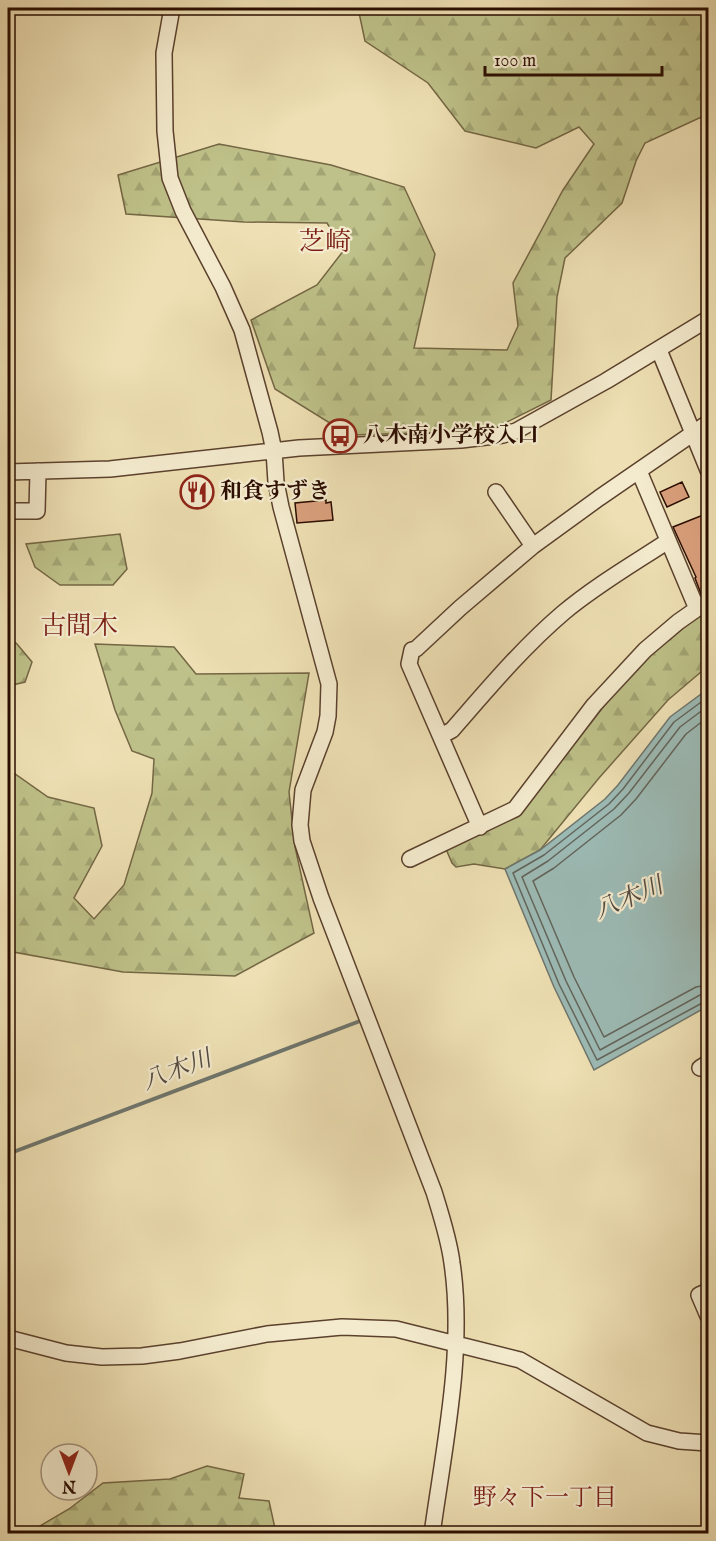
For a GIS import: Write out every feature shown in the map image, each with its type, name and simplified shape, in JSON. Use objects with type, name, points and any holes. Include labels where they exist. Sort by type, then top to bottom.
[{"type":"street","points":[[172,8],[164,61],[165,131],[170,178],[183,211],[223,287],[242,330],[274,451],[275,474],[281,507],[329,684],[325,732],[303,790],[300,825],[302,842],[321,898],[434,1192],[444,1225],[454,1280],[456,1302],[454,1371],[432,1533]]},
{"type":"street","points":[[8,472],[110,469],[274,451],[344,445],[461,440],[502,435],[516,431],[547,414],[708,319]]},
{"type":"street","points":[[659,350],[708,470]]},
{"type":"street","points":[[480,826],[409,664],[412,650],[416,649],[533,546],[708,423]]},
{"type":"street","points":[[8,512],[38,511],[38,471]]},
{"type":"street","points":[[410,859],[515,809],[594,705],[645,650],[703,605],[669,541],[639,471]]},
{"type":"street","points":[[496,492],[533,546]]},
{"type":"street","points":[[441,736],[452,730],[529,644],[564,612],[618,573],[669,541]]},
{"type":"street","points":[[708,1291],[699,1295],[708,1316]]},
{"type":"street","points":[[8,1338],[66,1353],[102,1357],[171,1352],[267,1334],[342,1327],[396,1329],[520,1360],[647,1433],[679,1441],[708,1443]]},
{"type":"green space","points":[[358,8],[708,8],[708,114],[645,143],[636,161],[622,203],[565,258],[557,297],[551,400],[489,431],[349,435],[275,389],[251,320],[317,285],[344,250],[327,223],[244,222],[126,214],[118,175],[219,144],[331,165],[404,187],[435,254],[414,348],[507,350],[518,326],[513,283],[563,190],[594,144],[579,127],[536,148],[465,131],[428,83],[365,41]]},
{"type":"green space","points":[[120,534],[127,569],[113,585],[60,585],[35,567],[26,544]]},
{"type":"green space","points":[[708,610],[708,666],[668,700],[599,778],[540,850],[505,869],[474,864],[456,867],[446,849],[521,812],[636,667]]},
{"type":"green space","points":[[8,636],[32,662],[25,682],[8,686]]},
{"type":"green space","points":[[95,644],[174,647],[196,674],[309,673],[289,792],[295,847],[314,933],[235,976],[123,972],[8,951],[8,769],[48,797],[94,808],[102,846],[74,898],[94,919],[124,885],[152,793],[154,759],[132,751],[115,710]]},
{"type":"green space","points":[[207,1466],[244,1474],[239,1498],[269,1501],[276,1533],[28,1533],[78,1502],[99,1502],[99,1486],[103,1483],[170,1479]]},
{"type":"water","points":[[708,689],[708,1006],[594,1070],[554,987],[505,869],[540,850],[605,799],[670,717]]},
{"type":"building","points":[[682,482],[689,497],[667,507],[660,492]]},
{"type":"building","name":"和食すずき","points":[[206,483],[208,500],[187,501],[186,484]]},
{"type":"building","points":[[326,500],[326,503],[331,502],[333,520],[297,523],[295,503]]},
{"type":"building","points":[[708,513],[708,591],[701,594],[696,577],[673,527]]},
{"type":"waterway","name":"八木川","points":[[8,1154],[360,1021]]},
{"type":"place","name":"八木南小学校入口","points":[[340,436]]},
{"type":"place","name":"和食すずき","points":[[197,492]]},
{"type":"district","name":"芝崎","points":[[325,242]]},
{"type":"district","name":"古間木","points":[[79,626]]},
{"type":"district","name":"野々下一丁目","points":[[545,1498]]}]
